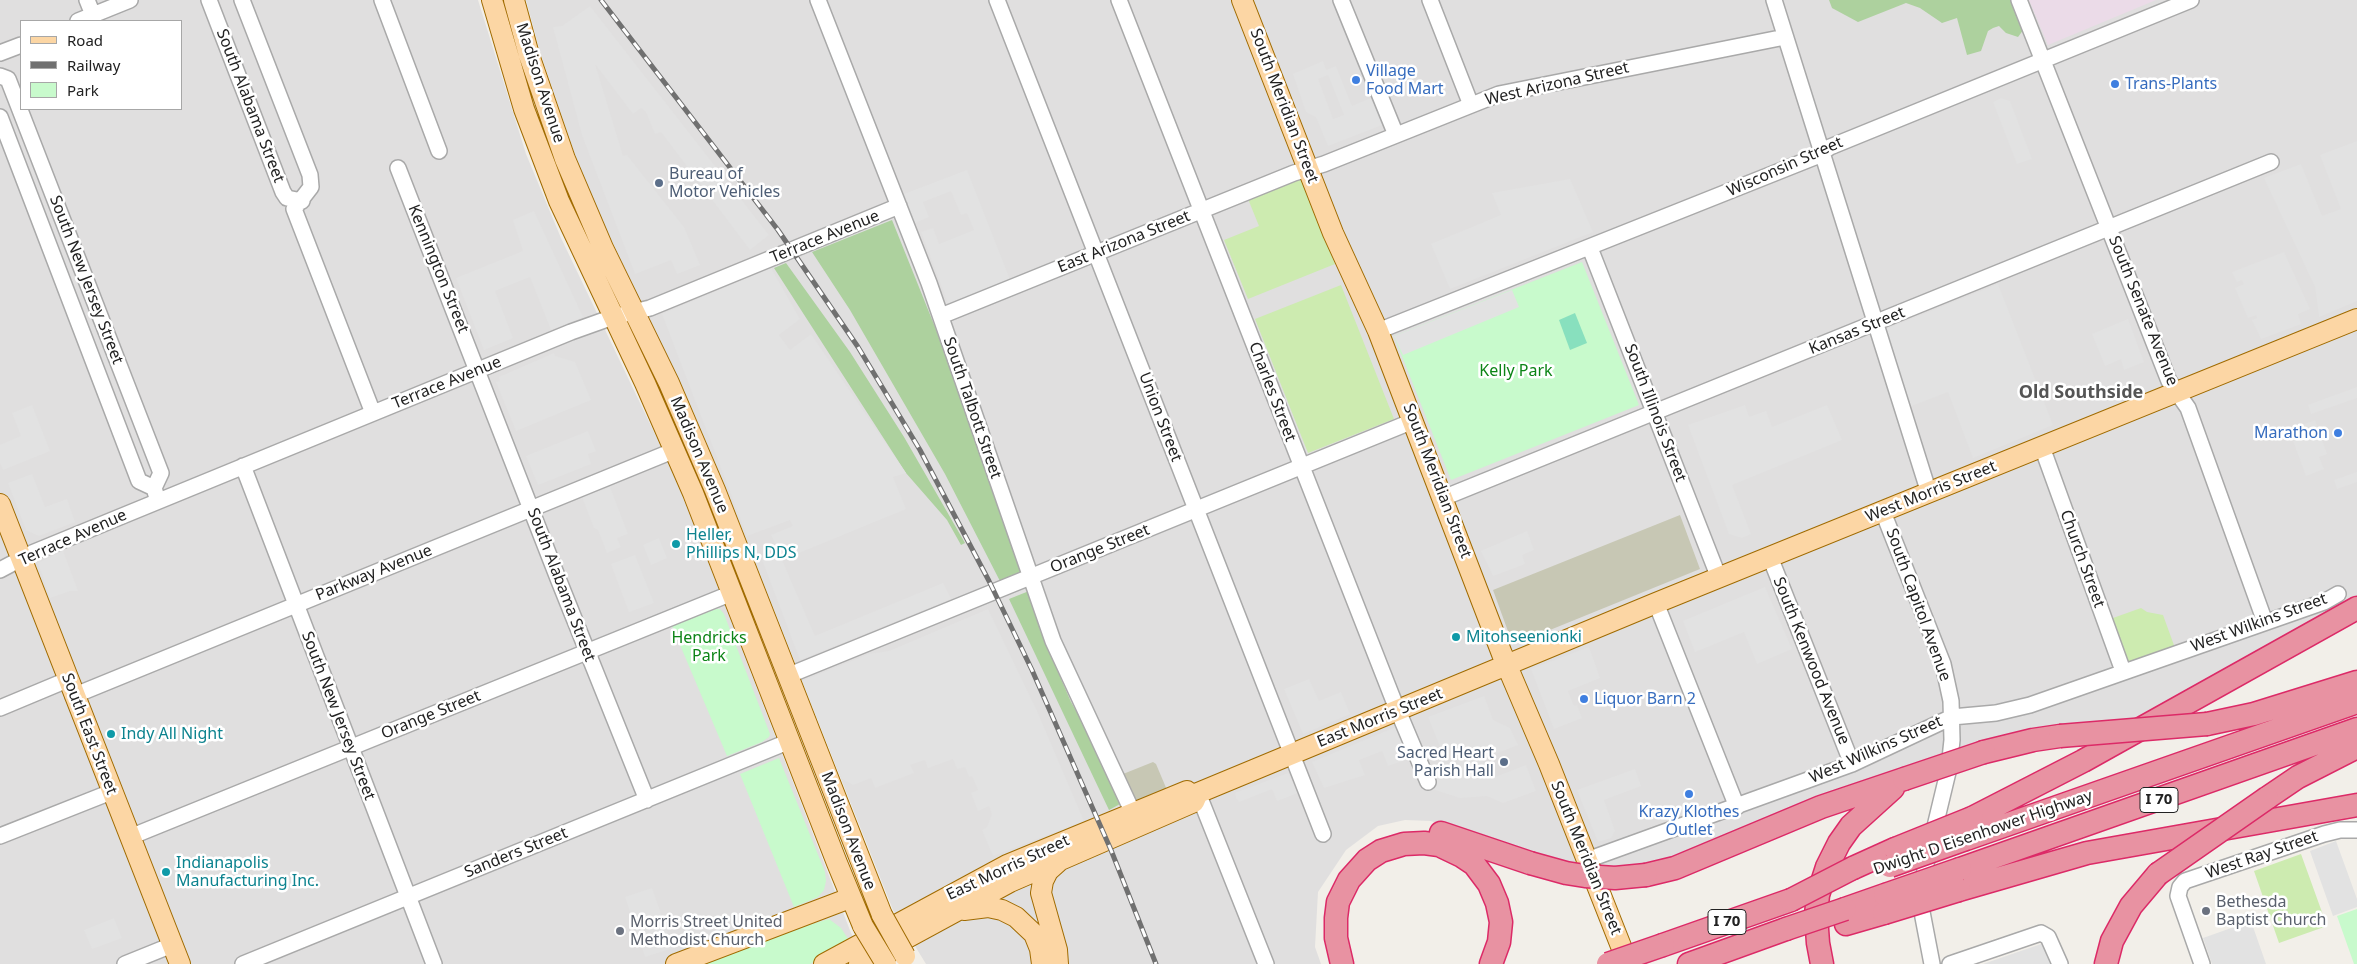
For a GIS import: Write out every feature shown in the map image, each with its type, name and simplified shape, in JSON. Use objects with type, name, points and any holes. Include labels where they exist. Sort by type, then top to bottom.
[{"type":"highway","points":[[1969,828],[2067,770],[2357,608]]},
{"type":"highway","points":[[1330,964],[1323,930],[1328,896],[1341,869],[1358,850],[1371,842],[1389,835],[1408,831],[1434,832],[1566,874],[1615,878],[1646,875],[1675,868],[1821,808],[1984,752],[2033,740],[2060,736],[2207,724],[2254,714],[2357,682]]},
{"type":"highway","name":"Dwight D Eisenhower Highway","points":[[1608,964],[1791,900],[1892,857],[1969,828],[2357,702]]},
{"type":"highway","name":"Dwight D Eisenhower Highway","points":[[1690,964],[1788,935],[1960,879],[2357,729]]},
{"type":"highway","points":[[2106,964],[2112,941],[2127,912],[2138,896],[2158,874],[2317,765],[2357,747]]},
{"type":"highway","points":[[1822,964],[1816,915],[1818,895],[1833,855],[1842,838],[1859,817],[1904,779]]},
{"type":"highway","points":[[1960,879],[2357,805]]},
{"type":"highway","points":[[1342,964],[1336,938],[1336,918],[1338,902],[1349,880],[1367,860],[1381,852],[1404,844],[1424,843],[1439,845],[1462,856],[1474,864],[1490,884],[1498,903],[1501,927],[1498,947],[1491,964]]},
{"type":"main road","name":"Madison Avenue","points":[[492,0],[515,80],[543,162],[578,244],[675,450],[850,898],[863,926],[886,964]]},
{"type":"main road","name":"Madison Avenue","points":[[514,0],[531,62],[565,159],[603,248],[705,465],[882,915],[908,960]]},
{"type":"main road","name":"South Meridian Street","points":[[1242,0],[1333,232],[1378,331],[1507,666],[1628,964]]},
{"type":"main road","name":"West Morris Street","points":[[1507,666],[1656,603],[2357,320]]},
{"type":"main road","name":"South East Street","points":[[0,504],[70,688],[180,964]]},
{"type":"main road","name":"East Morris Street","points":[[859,964],[941,918],[1061,859],[1194,802],[1198,793],[1507,666]]},
{"type":"main road","name":"East Morris Street","points":[[824,964],[1006,865],[1191,790],[1198,793]]},
{"type":"main road","points":[[1058,964],[1057,950],[1041,893],[1043,881],[1048,871],[1061,859]]},
{"type":"main road","points":[[676,964],[850,898]]},
{"type":"main road","points":[[941,918],[977,908],[993,908],[1007,912],[1024,923],[1034,934],[1040,949],[1042,964]]},
{"type":"street","points":[[87,0],[93,15]]},
{"type":"street","points":[[80,20],[130,0]]},
{"type":"street","name":"South Alabama Street","points":[[210,0],[283,192],[288,198],[302,201]]},
{"type":"street","name":"South Alabama Street","points":[[242,0],[310,175],[311,187],[294,209],[373,413]]},
{"type":"street","points":[[382,0],[439,151]]},
{"type":"street","name":"South Talbott Street","points":[[818,0],[940,316],[1053,641],[1133,813]]},
{"type":"street","name":"Charles Street","points":[[1119,0],[1428,782]]},
{"type":"street","points":[[1341,0],[1396,135]]},
{"type":"street","points":[[1430,0],[1471,105]]},
{"type":"street","points":[[1774,0],[1929,493]]},
{"type":"street","name":"South Senate Avenue","points":[[2019,0],[2168,380],[2188,408],[2265,622]]},
{"type":"street","name":"Wisconsin Street","points":[[1378,331],[1590,248],[1822,153],[1830,147],[2043,59],[2191,0]]},
{"type":"street","name":"Union Street","points":[[999,1],[1323,834]]},
{"type":"street","name":"West Arizona Street","points":[[1308,169],[1506,92],[1785,37]]},
{"type":"street","points":[[0,53],[20,45]]},
{"type":"street","name":"South New Jersey Street","points":[[0,76],[8,79],[20,110]]},
{"type":"street","name":"South New Jersey Street","points":[[0,117],[139,481],[156,495],[161,473],[20,110]]},
{"type":"street","name":"Kansas Street","points":[[1443,498],[2271,162]]},
{"type":"street","name":"Kennington Street","points":[[398,168],[478,370]]},
{"type":"street","name":"East Arizona Street","points":[[940,316],[1201,210],[1308,169]]},
{"type":"street","name":"Terrace Avenue","points":[[0,570],[156,495],[243,466],[613,316],[650,308],[899,206]]},
{"type":"street","name":"South Illinois Street","points":[[1590,248],[1719,578]]},
{"type":"street","name":"South Alabama Street","points":[[478,370],[586,651],[647,800]]},
{"type":"street","name":"Orange Street","points":[[788,676],[1413,421]]},
{"type":"street","name":"Church Street","points":[[2042,447],[2123,671]]},
{"type":"street","name":"Parkway Avenue","points":[[0,708],[70,688],[295,605],[675,450]]},
{"type":"street","name":"South New Jersey Street","points":[[243,466],[434,964]]},
{"type":"street","name":"South Capitol Avenue","points":[[1883,512],[1942,664],[1948,687],[1952,717],[1949,768],[1925,868],[1922,912],[1932,964]]},
{"type":"street","name":"South Kenwood Avenue","points":[[1770,557],[1852,764]]},
{"type":"street","name":"Orange Street","points":[[130,837],[732,593]]},
{"type":"street","name":"West Wilkins Street","points":[[1587,860],[1852,764],[1952,717],[2010,710],[2324,602],[2338,594]]},
{"type":"street","points":[[1656,603],[1737,807]]},
{"type":"street","name":"Sanders Street","points":[[243,964],[790,741]]},
{"type":"street","points":[[0,836],[111,792]]},
{"type":"street","points":[[1198,793],[1266,964]]},
{"type":"street","name":"West Ray Street","points":[[2202,964],[2178,896],[2178,890],[2185,881],[2324,834],[2340,830],[2357,830]]},
{"type":"street","points":[[1950,964],[2038,934],[2045,934],[2050,940],[2060,964]]},
{"type":"street","points":[[125,964],[172,945]]},
{"type":"shaded area","points":[[0,0],[478,0],[526,154],[561,238],[664,453],[693,522],[851,933],[870,964],[0,964]]},
{"type":"shaded area","name":"Old Southside","points":[[526,0],[2357,0],[2357,600],[2146,721],[2111,723],[1659,865],[1611,872],[1560,864],[1431,821],[1405,820],[1378,826],[1346,850],[1318,892],[1315,947],[1321,964],[926,964],[893,910],[725,486],[692,409],[599,214],[576,158],[540,52]]},
{"type":"shaded area","points":[[2029,0],[2156,0],[2048,45]]},
{"type":"shaded area","points":[[590,6],[769,235],[750,250],[661,132],[655,134],[646,112],[641,108],[633,114],[595,64],[623,156],[627,155],[684,227],[700,265],[677,274],[671,260],[635,274],[582,135],[553,27],[562,26]]},
{"type":"shaded area","points":[[1323,61],[1326,70],[1336,66],[1352,106],[1371,98],[1382,125],[1328,146],[1316,117],[1306,112],[1293,74]],"holes":[[[1328,75],[1344,115],[1333,119],[1318,79]]]},
{"type":"shaded area","points":[[2001,98],[2010,101],[2032,159],[2017,164],[1993,102]]},
{"type":"shaded area","points":[[2357,141],[2357,301],[2319,317],[2315,287],[2264,178],[2301,164],[2322,216],[2341,209],[2320,155]]},
{"type":"shaded area","points":[[967,170],[1011,282],[949,306],[921,232],[933,228],[939,244],[974,230],[967,213],[961,215],[951,191],[923,202],[929,217],[915,223],[904,194]]},
{"type":"shaded area","points":[[1570,179],[1593,232],[1450,289],[1431,244],[1501,215],[1492,193]]},
{"type":"shaded area","points":[[534,211],[583,317],[551,330],[530,277],[495,291],[513,338],[484,350],[456,278],[523,251],[513,220]]},
{"type":"shaded area","points":[[2284,252],[2310,309],[2298,314],[2301,324],[2261,339],[2252,320],[2257,318],[2256,315],[2248,318],[2235,288],[2244,284],[2242,280],[2237,282],[2232,272]]},
{"type":"shaded area","points":[[771,268],[800,319],[779,335],[790,350],[811,334],[906,473],[893,477],[906,509],[782,560],[815,636],[943,583],[951,599],[800,660],[761,557],[778,550],[771,535],[793,526],[790,520],[747,536],[662,314]]},
{"type":"shaded area","points":[[1998,284],[2053,425],[1973,458],[1948,392],[1909,407],[1886,329]]},
{"type":"shaded area","points":[[1512,290],[1519,307],[1403,355],[1394,336]]},
{"type":"shaded area","points":[[2128,319],[2144,362],[2124,370],[2121,359],[2105,366],[2092,334]]},
{"type":"shaded area","points":[[554,353],[555,356],[575,362],[591,400],[516,431],[496,382],[500,381],[499,377]]},
{"type":"shaded area","points":[[2357,387],[2357,398],[2311,414],[2308,405]]},
{"type":"shaded area","points":[[32,405],[50,451],[3,470],[0,463],[0,445],[21,436],[12,413]]},
{"type":"shaded area","points":[[1745,405],[1749,417],[1766,411],[1772,427],[1827,405],[1842,440],[1732,485],[1751,534],[1742,538],[1729,534],[1688,425]]},
{"type":"shaded area","points":[[2315,420],[2327,454],[2319,457],[2324,469],[2306,476],[2289,430]]},
{"type":"shaded area","points":[[588,431],[596,451],[588,454],[591,464],[538,485],[526,456]]},
{"type":"shaded area","points":[[2357,472],[2357,482],[2337,489],[2334,480]]},
{"type":"shaded area","points":[[32,474],[45,507],[67,499],[75,522],[39,536],[26,530],[8,483]]},
{"type":"shaded area","points":[[610,487],[628,534],[617,538],[621,547],[607,553],[598,530],[594,528],[582,497]]},
{"type":"shaded area","points":[[1680,515],[1700,569],[1513,645],[1493,590]]},
{"type":"shaded area","points":[[1527,531],[1534,550],[1522,555],[1525,564],[1493,576],[1481,551]]},
{"type":"shaded area","points":[[659,538],[667,558],[651,565],[643,545]]},
{"type":"shaded area","points":[[63,551],[78,591],[70,591],[50,598],[38,563]]},
{"type":"shaded area","points":[[635,555],[654,603],[629,612],[611,564]]},
{"type":"shaded area","points":[[1765,587],[1792,649],[1757,664],[1744,632],[1695,652],[1683,621]]},
{"type":"shaded area","points":[[988,609],[1037,711],[1084,821],[993,856],[982,830],[987,827],[992,814],[989,806],[978,811],[971,793],[978,790],[972,776],[969,777],[965,767],[957,769],[953,759],[928,768],[925,760],[910,765],[914,773],[875,788],[871,778],[853,785],[842,779],[802,681],[869,654],[889,651]]},
{"type":"shaded area","points":[[1589,647],[1600,678],[1568,691],[1574,706],[1577,705],[1582,718],[1554,729],[1531,669]]},
{"type":"shaded area","points":[[1309,679],[1319,701],[1341,692],[1350,714],[1303,734],[1284,689]]},
{"type":"shaded area","points":[[1484,696],[1493,720],[1510,728],[1518,745],[1482,759],[1490,779],[1526,765],[1536,791],[1503,803],[1487,796],[1460,798],[1432,789],[1433,776],[1459,766],[1452,749],[1442,752],[1428,717]]},
{"type":"shaded area","points":[[1396,727],[1409,759],[1388,766],[1382,751],[1359,760],[1365,775],[1324,788],[1312,762]]},
{"type":"shaded area","points":[[1153,762],[1156,764],[1167,790],[1137,801],[1134,799],[1123,774]]},
{"type":"shaded area","points":[[1635,769],[1641,786],[1604,800],[1615,831],[1611,838],[1598,842],[1577,790]]},
{"type":"shaded area","points":[[1288,773],[1298,793],[1277,801],[1272,789],[1239,802],[1236,798],[1235,793]]},
{"type":"shaded area","points":[[2336,841],[2357,899],[2357,907],[2333,916],[2310,851]]},
{"type":"shaded area","points":[[652,888],[673,948],[645,957],[625,897]]},
{"type":"shaded area","points":[[114,918],[122,938],[92,949],[84,930]]},
{"type":"shaded area","points":[[2251,921],[2266,964],[2212,964],[2203,938]]},
{"type":"shaded area","points":[[2044,943],[2052,964],[1983,964]]},
{"type":"green space","points":[[1829,0],[2012,0],[2024,29],[2018,37],[2006,33],[1999,26],[1993,28],[1988,31],[1981,51],[1967,55],[1957,18],[1942,23],[1920,8],[1906,3],[1858,22],[1832,8]]},
{"type":"green space","points":[[1300,178],[1335,264],[1248,299],[1224,240],[1259,226],[1248,199]]},
{"type":"green space","points":[[892,220],[935,327],[1024,575],[1002,585],[945,474],[850,310],[812,252]]},
{"type":"green space","name":"Kelly Park","points":[[1582,262],[1639,405],[1451,480],[1394,336]]},
{"type":"green space","points":[[786,263],[850,352],[904,437],[965,543],[961,545],[947,520],[906,473],[774,268]]},
{"type":"green space","points":[[1341,285],[1394,419],[1308,453],[1255,319]]},
{"type":"green space","points":[[1575,313],[1587,343],[1570,350],[1559,320]]},
{"type":"green space","points":[[1029,591],[1040,630],[1071,702],[1093,740],[1122,803],[1109,810],[1009,599]]},
{"type":"green space","points":[[2141,608],[2147,612],[2163,615],[2175,648],[2129,664],[2113,618]]},
{"type":"green space","name":"Hendricks Park","points":[[720,609],[724,614],[770,734],[762,742],[727,756],[672,626]]},
{"type":"green space","points":[[779,758],[825,872],[826,881],[824,890],[818,897],[794,907],[740,774]]},
{"type":"green space","points":[[2301,854],[2327,926],[2279,943],[2254,871]]},
{"type":"green space","points":[[2357,909],[2357,964],[2354,964],[2337,916]]},
{"type":"green space","points":[[829,919],[841,928],[850,942],[810,964],[696,964],[772,936]]},
{"type":"railway","points":[[601,0],[778,230],[858,347],[920,450],[989,581],[1032,670],[1111,850],[1156,964]]},
{"type":"place","name":"Village Food Mart","points":[[1356,80]]},
{"type":"place","name":"Trans-Plants","points":[[2115,84]]},
{"type":"place","name":"Bureau of Motor Vehicles","points":[[659,183]]},
{"type":"place","name":"Marathon","points":[[2338,433]]},
{"type":"place","name":"Heller, Phillips N, DDS","points":[[676,544]]},
{"type":"place","name":"Mitohseenionki","points":[[1456,637]]},
{"type":"place","name":"Liquor Barn 2","points":[[1584,699]]},
{"type":"place","name":"Indy All Night","points":[[111,734]]},
{"type":"place","name":"Sacred Heart Parish Hall","points":[[1504,762]]},
{"type":"place","name":"Krazy Klothes Outlet","points":[[1689,794]]},
{"type":"place","name":"Indianapolis Manufacturing Inc.","points":[[166,872]]},
{"type":"place","name":"Bethesda Baptist Church","points":[[2206,911]]},
{"type":"place","name":"Morris Street United Methodist Church","points":[[620,931]]},
{"type":"district","name":"Old Southside","points":[[2081,393]]}]
